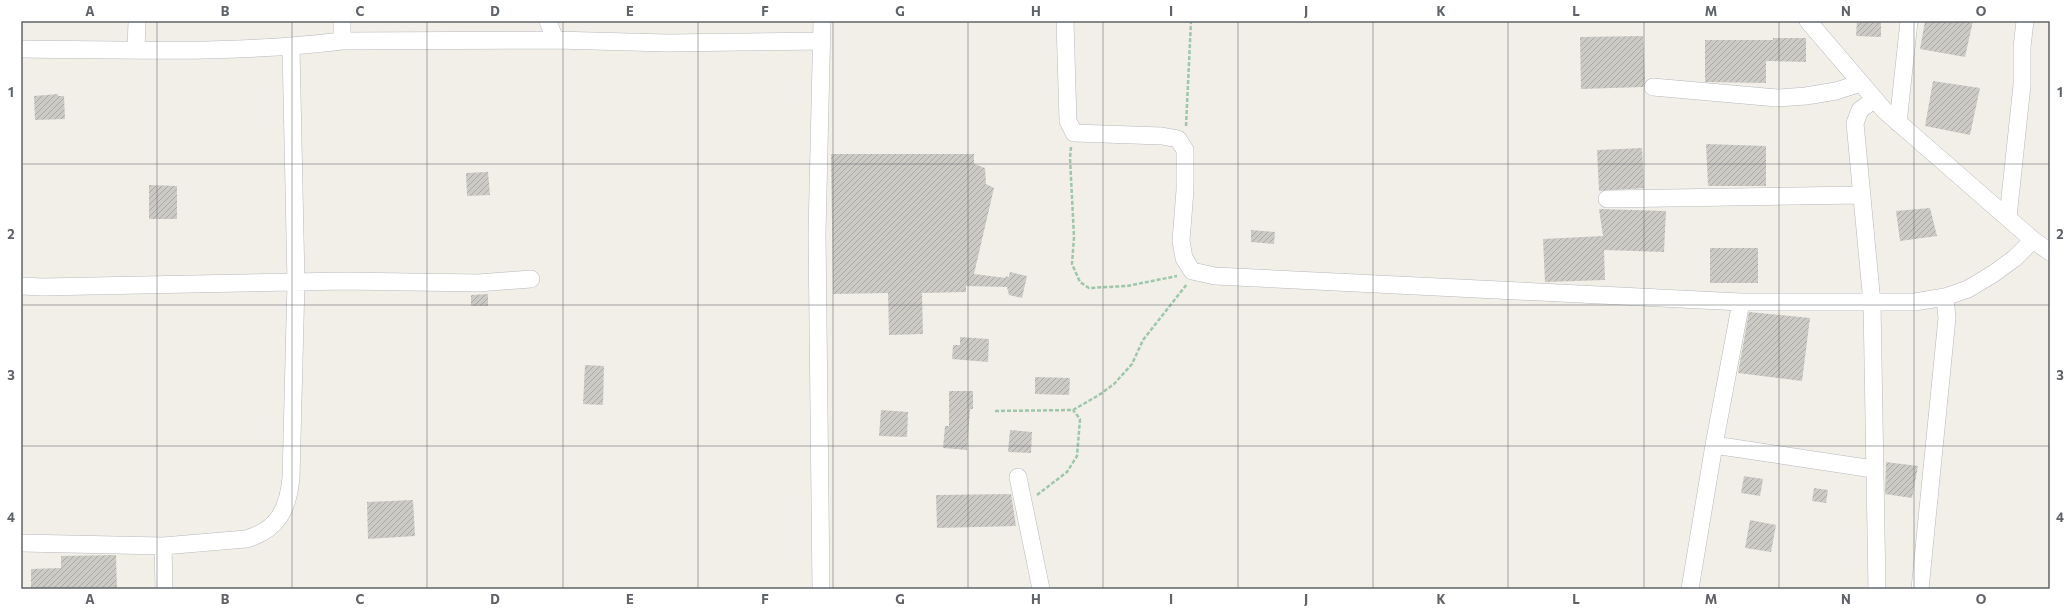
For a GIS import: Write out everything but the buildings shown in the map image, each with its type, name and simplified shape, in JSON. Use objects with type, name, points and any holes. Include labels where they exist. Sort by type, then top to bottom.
[{"type":"street","points":[[136,50],[137,21]]},
{"type":"street","points":[[342,21],[342,41]]},
{"type":"street","points":[[548,21],[556,40]]},
{"type":"street","points":[[822,21],[817,232],[822,589]]},
{"type":"street","points":[[1065,21],[1068,121],[1074,133],[1162,136],[1178,140],[1185,150],[1182,247],[1184,258],[1192,271],[1215,276],[1741,302],[1915,302],[1945,297],[1968,289],[1993,274],[2015,258],[2033,240]]},
{"type":"street","points":[[1808,21],[1821,28],[1861,83],[1898,122],[2033,240],[2050,252]]},
{"type":"street","points":[[1898,122],[1909,21]]},
{"type":"street","points":[[2008,218],[2022,85],[2024,21]]},
{"type":"street","points":[[21,49],[136,50],[291,47],[342,41],[556,40],[667,43],[822,41]]},
{"type":"street","points":[[21,543],[163,546],[246,539],[260,535],[271,527],[286,506],[291,478],[296,282],[291,47]]},
{"type":"street","points":[[1653,87],[1777,98],[1806,96],[1836,91],[1861,83]]},
{"type":"street","points":[[1875,99],[1860,110],[1856,119],[1872,303],[1877,589]]},
{"type":"street","points":[[1607,199],[1862,195]]},
{"type":"street","points":[[21,286],[42,287],[296,282],[478,283],[531,278]]},
{"type":"street","points":[[1920,589],[1947,318],[1945,297]]},
{"type":"street","points":[[1690,589],[1714,445],[1741,302]]},
{"type":"street","points":[[1714,445],[1874,470]]},
{"type":"street","points":[[1018,477],[1041,589]]},
{"type":"street","points":[[163,546],[164,589]]},
{"type":"path","points":[[1182,146],[1187,116],[1191,21]]},
{"type":"path","points":[[1074,133],[1070,158],[1074,237],[1072,264],[1080,282],[1089,288],[1127,286],[1198,272]]},
{"type":"path","points":[[995,411],[1073,410],[1099,395],[1114,384],[1132,364],[1143,340],[1198,272]]},
{"type":"path","points":[[1025,512],[1036,496],[1068,472],[1077,456],[1080,419],[1073,410]]}]
